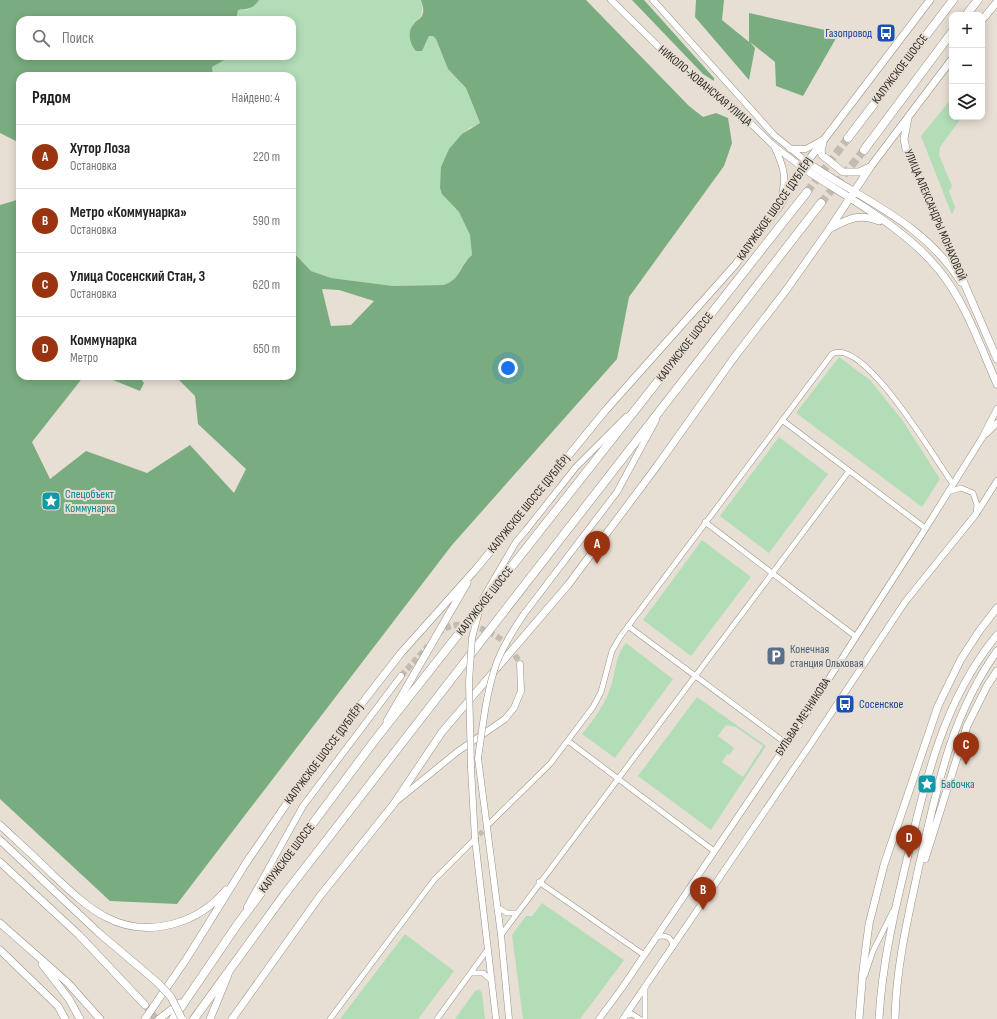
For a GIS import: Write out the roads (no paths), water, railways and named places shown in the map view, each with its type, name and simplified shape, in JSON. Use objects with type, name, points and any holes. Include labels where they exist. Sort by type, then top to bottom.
[{"type":"highway","name":"КАЛУЖСКОЕ ШОССЕ","points":[[848,138],[953,0]]},
{"type":"highway","points":[[968,12],[978,0]]},
{"type":"highway","name":"КАЛУЖСКОЕ ШОССЕ","points":[[864,150],[949,36]]},
{"type":"highway","name":"КАЛУЖСКОЕ ШОССЕ","points":[[173,1019],[237,925],[375,740],[807,192]]},
{"type":"highway","name":"КАЛУЖСКОЕ ШОССЕ","points":[[194,1019],[284,895],[821,203]]},
{"type":"main road","name":"КАЛУЖСКОЕ ШОССЕ (ДУБЛЁР)","points":[[145,1019],[187,958],[246,863],[321,756],[402,653],[476,569],[605,411],[735,265],[778,208],[805,165],[824,139],[930,0]]},
{"type":"main road","points":[[985,16],[997,2]]},
{"type":"main road","points":[[232,1019],[320,896],[393,805],[442,732],[568,585],[657,466],[733,359],[787,289],[871,166],[949,63]]},
{"type":"main road","name":"УЛИЦА АЛЕКСАНДРЫ МОНАХОВОЙ","points":[[910,113],[904,138],[906,149],[997,359]]},
{"type":"main road","points":[[824,139],[821,150],[822,155],[843,172],[859,172],[871,166]]},
{"type":"main road","name":"УЛИЦА АЛЕКСАНДРЫ МОНАХОВОЙ","points":[[805,165],[868,198],[893,214],[926,241],[945,260],[968,294]]},
{"type":"main road","name":"УЛИЦА АЛЕКСАНДРЫ МОНАХОВОЙ","points":[[805,165],[889,224],[930,260],[953,290],[968,317],[997,384]]},
{"type":"main road","points":[[830,228],[862,216],[889,224]]},
{"type":"main road","points":[[375,740],[476,569]]},
{"type":"main road","points":[[859,1019],[860,991],[869,924],[877,886],[938,706],[961,658],[997,608]]},
{"type":"main road","points":[[879,1019],[883,977],[895,907],[925,781],[934,752],[958,694],[995,638]]},
{"type":"main road","points":[[895,1019],[903,947],[939,776],[969,695],[997,651]]},
{"type":"main road","points":[[916,881],[933,837],[967,726],[987,686],[997,671]]},
{"type":"main road","points":[[0,825],[91,909],[111,920],[142,927],[165,926],[179,922],[206,909],[215,902],[246,863]]},
{"type":"main road","points":[[0,840],[99,933],[158,983],[171,997],[182,1019]]},
{"type":"main road","points":[[0,862],[79,935],[145,1005]]},
{"type":"main road","points":[[0,923],[68,983],[100,1019]]},
{"type":"main road","points":[[0,950],[58,1006],[66,1019]]},
{"type":"main road","points":[[33,953],[69,999],[80,1019]]},
{"type":"main road","points":[[210,1019],[232,966]]},
{"type":"main road","points":[[158,1019],[191,994]]},
{"type":"street","name":"НИКОЛО-ХОВАНСКАЯ УЛИЦА","points":[[612,0],[665,53],[727,101],[774,146],[805,165]]},
{"type":"street","name":"НИКОЛО-ХОВАНСКАЯ УЛИЦА","points":[[653,0],[774,135],[805,165]]},
{"type":"street","points":[[790,149],[806,149],[824,139]]},
{"type":"street","points":[[774,146],[785,172],[785,185],[778,208]]},
{"type":"street","points":[[490,823],[536,778],[568,741],[599,697],[612,651],[628,626],[830,356],[838,352],[846,353],[876,378],[896,399],[953,484]]},
{"type":"street","points":[[496,1019],[475,839],[471,768],[469,682],[472,638],[482,600],[516,542],[576,467],[646,396]]},
{"type":"street","points":[[508,1019],[501,935],[478,758],[488,695],[498,661],[508,637],[617,492],[664,405]]},
{"type":"street","name":"БУЛЬВАР МЕЧНИКОВА","points":[[599,1019],[644,956],[787,744],[982,438],[997,409]]},
{"type":"street","points":[[782,420],[925,528]]},
{"type":"street","points":[[982,438],[997,423]]},
{"type":"street","points":[[501,935],[539,882],[849,471]]},
{"type":"street","name":"БУЛЬВАР МЕЧНИКОВА","points":[[625,1017],[905,602],[976,514],[997,481]]},
{"type":"street","points":[[947,492],[961,488],[973,493],[977,505],[976,514]]},
{"type":"street","points":[[705,522],[855,636]]},
{"type":"street","points":[[628,626],[787,744]]},
{"type":"street","points":[[393,805],[457,752],[505,719],[514,708],[521,691],[520,664]]},
{"type":"street","points":[[237,925],[303,806],[401,676]]},
{"type":"street","points":[[568,741],[714,851]]},
{"type":"street","points":[[330,1019],[434,880],[474,840]]},
{"type":"street","points":[[539,882],[644,956]]},
{"type":"street","points":[[497,907],[507,913],[516,914]]},
{"type":"street","points":[[860,991],[873,951],[895,907]]},
{"type":"street","points":[[656,937],[662,935],[668,937],[672,941],[673,947]]},
{"type":"street","points":[[437,1019],[472,973],[488,949]]},
{"type":"street","points":[[472,973],[481,973],[491,980]]},
{"type":"street","points":[[645,988],[645,1019]]},
{"type":"street","points":[[625,1017],[632,1014],[640,1019]]},
{"type":"tunnel","points":[[807,192],[848,138]]},
{"type":"tunnel","points":[[821,203],[864,150]]},
{"type":"tunnel","points":[[438,634],[445,628],[454,625],[472,626],[482,629],[506,643],[520,664]]},
{"type":"tunnel","points":[[401,676],[428,646]]},
{"type":"tunnel","points":[[474,840],[488,826]]},
{"type":"tunnel","points":[[145,1005],[156,1019]]},
{"type":"place","name":"Газопровод","points":[[886,33]]},
{"type":"place","name":"Спецобъект Коммунарка","points":[[51,501]]},
{"type":"place","name":"Хутор Лоза","points":[[597,564]]},
{"type":"place","name":"Конечная станция Ольховая","points":[[776,656]]},
{"type":"place","name":"Сосенское","points":[[845,704]]},
{"type":"place","name":"Улица Сосенский Стан, 3","points":[[966,765]]},
{"type":"place","name":"Бабочка","points":[[927,784]]},
{"type":"place","name":"Коммунарка","points":[[909,858]]},
{"type":"place","name":"Метро «Коммунарка»","points":[[703,910]]}]
